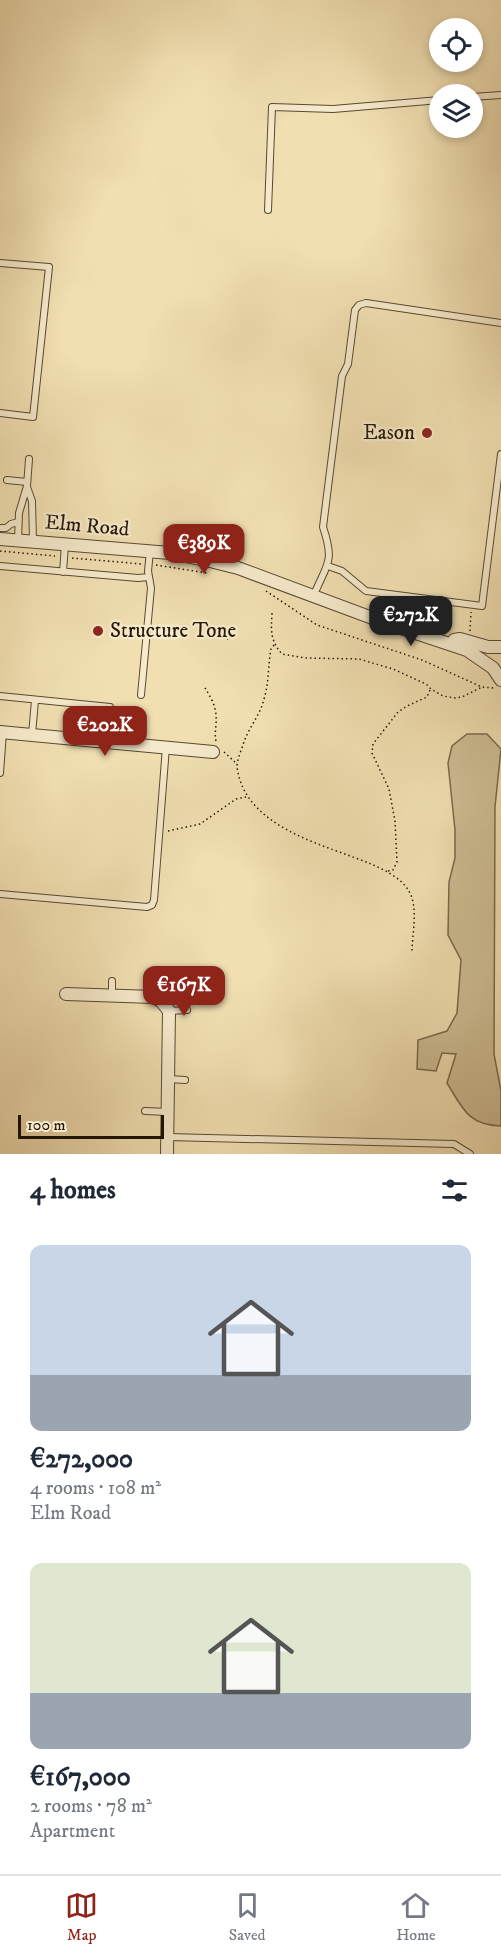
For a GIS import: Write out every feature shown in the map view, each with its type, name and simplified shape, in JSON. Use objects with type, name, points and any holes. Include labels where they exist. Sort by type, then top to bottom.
[{"type":"street","name":"Elm Road","points":[[0,538],[33,541],[65,551],[206,560],[238,568],[383,622],[467,650],[497,668],[500,684]]},
{"type":"street","name":"Elm Road","points":[[444,642],[460,639],[488,647],[501,647]]},
{"type":"street","name":"Elm Road","points":[[467,650],[482,650],[501,655]]},
{"type":"street","points":[[2,732],[166,747],[217,748]]},
{"type":"street","points":[[66,994],[153,997],[165,1006],[168,1079],[167,1154]]},
{"type":"lane","points":[[483,96],[501,95]]},
{"type":"lane","points":[[268,210],[272,107],[333,109],[429,101]]},
{"type":"lane","points":[[0,263],[49,267],[33,417],[0,413]]},
{"type":"lane","points":[[314,595],[328,566],[330,548],[323,527],[342,376],[348,364],[355,310],[359,305],[366,303],[501,323]]},
{"type":"lane","points":[[328,566],[342,571],[366,591],[482,606],[501,454]]},
{"type":"lane","points":[[18,540],[18,522],[27,484],[29,459]]},
{"type":"lane","points":[[7,480],[27,484]]},
{"type":"lane","points":[[27,484],[32,501],[33,541]]},
{"type":"lane","points":[[0,528],[6,528],[18,522]]},
{"type":"lane","points":[[206,560],[210,544]]},
{"type":"lane","points":[[63,572],[65,551]]},
{"type":"lane","points":[[141,695],[151,588],[149,558]]},
{"type":"lane","points":[[0,566],[138,578],[149,577]]},
{"type":"lane","points":[[0,696],[110,706],[107,742]]},
{"type":"lane","points":[[32,735],[35,700]]},
{"type":"lane","points":[[76,739],[80,704]]},
{"type":"lane","points":[[0,773],[2,732]]},
{"type":"lane","points":[[0,894],[147,907],[152,905],[166,747]]},
{"type":"lane","points":[[172,980],[165,1006],[187,1010]]},
{"type":"lane","points":[[112,981],[112,995]]},
{"type":"lane","points":[[168,1079],[185,1080]]},
{"type":"lane","points":[[145,1111],[168,1112]]},
{"type":"lane","points":[[167,1137],[454,1144],[470,1154]]},
{"type":"path","points":[[0,551],[65,551],[149,558],[215,574]]},
{"type":"path","points":[[260,589],[269,592],[316,625],[422,660],[482,687]]},
{"type":"path","points":[[469,635],[472,605]]},
{"type":"path","points":[[272,613],[271,632],[274,645],[282,654],[305,658],[358,660],[393,669],[426,684],[443,696],[455,698],[482,687],[500,684]]},
{"type":"path","points":[[214,635],[228,639]]},
{"type":"path","points":[[274,645],[269,660],[265,699],[245,736],[237,764],[247,796],[270,820],[292,833],[387,871],[403,883],[412,898],[412,953]]},
{"type":"path","points":[[205,688],[217,714],[214,735],[217,748],[237,764]]},
{"type":"path","points":[[387,871],[393,870],[397,862],[395,821],[389,789],[372,753],[373,744],[398,712],[427,698],[430,689]]},
{"type":"path","points":[[163,832],[201,824],[236,799],[247,796]]},
{"type":"shaded area","points":[[467,734],[487,734],[501,749],[495,807],[494,1054],[501,1091],[501,1126],[481,1123],[462,1108],[447,1083],[456,1054],[442,1053],[436,1071],[417,1069],[418,1040],[447,1031],[457,1013],[461,960],[448,935],[449,882],[455,858],[455,830],[448,763],[452,746]]},
{"type":"place","name":"Eason","points":[[427,433]]},
{"type":"place","name":"Structure Tone","points":[[98,631]]}]
